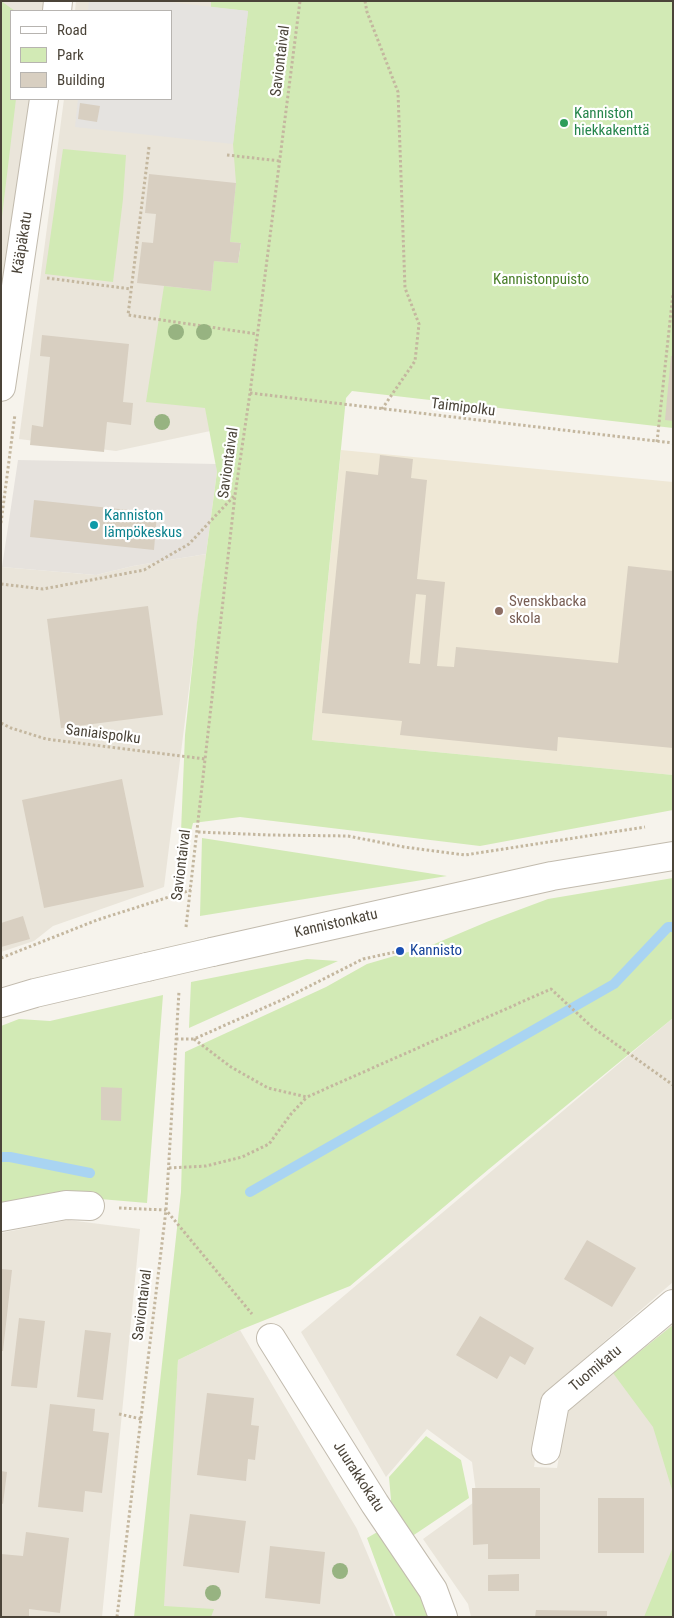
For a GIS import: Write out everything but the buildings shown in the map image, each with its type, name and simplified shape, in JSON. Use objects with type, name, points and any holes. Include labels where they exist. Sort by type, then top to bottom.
[{"type":"street","name":"Kääpäkatu","points":[[1,387],[44,100]]},
{"type":"street","name":"Kannistonkatu","points":[[1,1003],[35,993],[212,952],[552,876],[673,856]]},
{"type":"street","points":[[1,1216],[66,1205],[90,1206]]},
{"type":"street","name":"Tuomikatu","points":[[546,1450],[555,1403],[673,1304]]},
{"type":"street","name":"Juurakkokatu","points":[[271,1338],[374,1504],[433,1590],[443,1617]]},
{"type":"path","name":"Saviontaival","points":[[186,928],[235,495],[250,393],[300,1]]},
{"type":"path","points":[[365,1],[367,12],[398,92],[405,288],[419,324],[415,361],[382,410]]},
{"type":"path","points":[[149,147],[128,316],[257,334]]},
{"type":"path","points":[[227,155],[280,161]]},
{"type":"path","points":[[43,278],[131,289]]},
{"type":"path","points":[[657,442],[673,292]]},
{"type":"path","name":"Taimipolku","points":[[250,393],[673,443]]},
{"type":"path","points":[[1,584],[43,589],[144,570],[189,544],[235,495]]},
{"type":"path","name":"Saniaispolku","points":[[1,723],[46,739],[205,759]]},
{"type":"path","points":[[197,832],[348,836],[404,847],[465,855],[648,826]]},
{"type":"path","points":[[1,958],[97,920],[191,890]]},
{"type":"path","points":[[176,1039],[194,1038],[286,998],[363,959],[400,950]]},
{"type":"path","points":[[169,1168],[206,1166],[242,1158],[269,1144],[306,1097],[551,988],[580,1016],[673,1085]]},
{"type":"path","name":"Saviontaival","points":[[117,1617],[166,1210],[178,996]]},
{"type":"path","points":[[194,1038],[231,1067],[268,1088],[306,1097]]},
{"type":"path","points":[[90,1206],[166,1210],[271,1338]]},
{"type":"path","points":[[119,1414],[141,1419]]},
{"type":"shaded area","points":[[1,1],[47,1],[46,10],[10,10],[10,100],[34,100],[1,331]]},
{"type":"shaded area","points":[[76,1],[271,1],[215,430],[116,451],[19,439],[64,100],[172,100],[172,10],[75,10]]},
{"type":"shaded area","points":[[89,1],[160,1],[248,11],[233,144],[75,127],[78,100],[172,100],[172,10],[88,10]]},
{"type":"shaded area","name":"Svenskbacka skola","points":[[341,450],[673,482],[673,775],[312,740]]},
{"type":"shaded area","points":[[18,460],[216,464],[217,472],[206,554],[133,566],[96,575],[2,567]]},
{"type":"shaded area","points":[[206,554],[164,887],[53,926],[34,941],[1,952],[2,567],[96,575],[133,566]]},
{"type":"shaded area","points":[[673,1018],[673,1282],[545,1393],[534,1467],[557,1468],[567,1412],[673,1324],[673,1617],[471,1617],[468,1604],[423,1539],[477,1500],[472,1462],[427,1429],[386,1477],[301,1332]]},
{"type":"shaded area","points":[[68,1220],[140,1229],[102,1617],[1,1617],[1,1233]]},
{"type":"shaded area","points":[[240,1330],[357,1529],[394,1617],[159,1617],[178,1360]]},
{"type":"green space","points":[[1,1],[14,10],[10,10],[10,100],[16,100],[1,225]]},
{"type":"green space","name":"Kannistonpuisto","points":[[211,1],[673,1],[673,428],[352,391],[346,398],[312,740],[673,775],[673,810],[480,846],[240,817],[193,823],[179,880],[185,735],[197,622],[217,472],[205,408],[146,402],[164,286],[211,291],[214,261],[238,263],[241,243],[230,242],[236,183],[233,144],[248,11],[211,7]]},
{"type":"green space","points":[[63,149],[126,155],[113,282],[45,274]]},
{"type":"green space","points":[[202,838],[447,876],[200,916]]},
{"type":"green space","points":[[673,878],[673,1018],[350,1286],[240,1330],[178,1360],[164,1606],[214,1609],[211,1617],[134,1617],[181,1192],[185,1052],[326,987],[367,964],[432,945],[548,899]]},
{"type":"green space","points":[[307,959],[338,961],[189,1028],[191,982]]},
{"type":"green space","points":[[163,995],[147,1203],[65,1196],[1,1207],[1,1026],[19,1019],[50,1021]]},
{"type":"green space","points":[[673,1325],[673,1493],[653,1427],[613,1373]]},
{"type":"green space","points":[[426,1436],[461,1460],[469,1498],[393,1549],[437,1617],[396,1617],[367,1538],[393,1523],[389,1477]]},
{"type":"green space","points":[[673,1547],[673,1617],[644,1617]]},
{"type":"waterway","points":[[250,1192],[614,984],[668,927],[673,927]]},
{"type":"waterway","points":[[1,1157],[10,1157],[90,1173]]},
{"type":"place","name":"Kanniston hiekkakenttä","points":[[564,123]]},
{"type":"place","name":"Kanniston lämpökeskus","points":[[94,525]]},
{"type":"place","name":"Svenskbacka skola","points":[[499,611]]},
{"type":"place","name":"Kannisto","points":[[400,951]]}]
